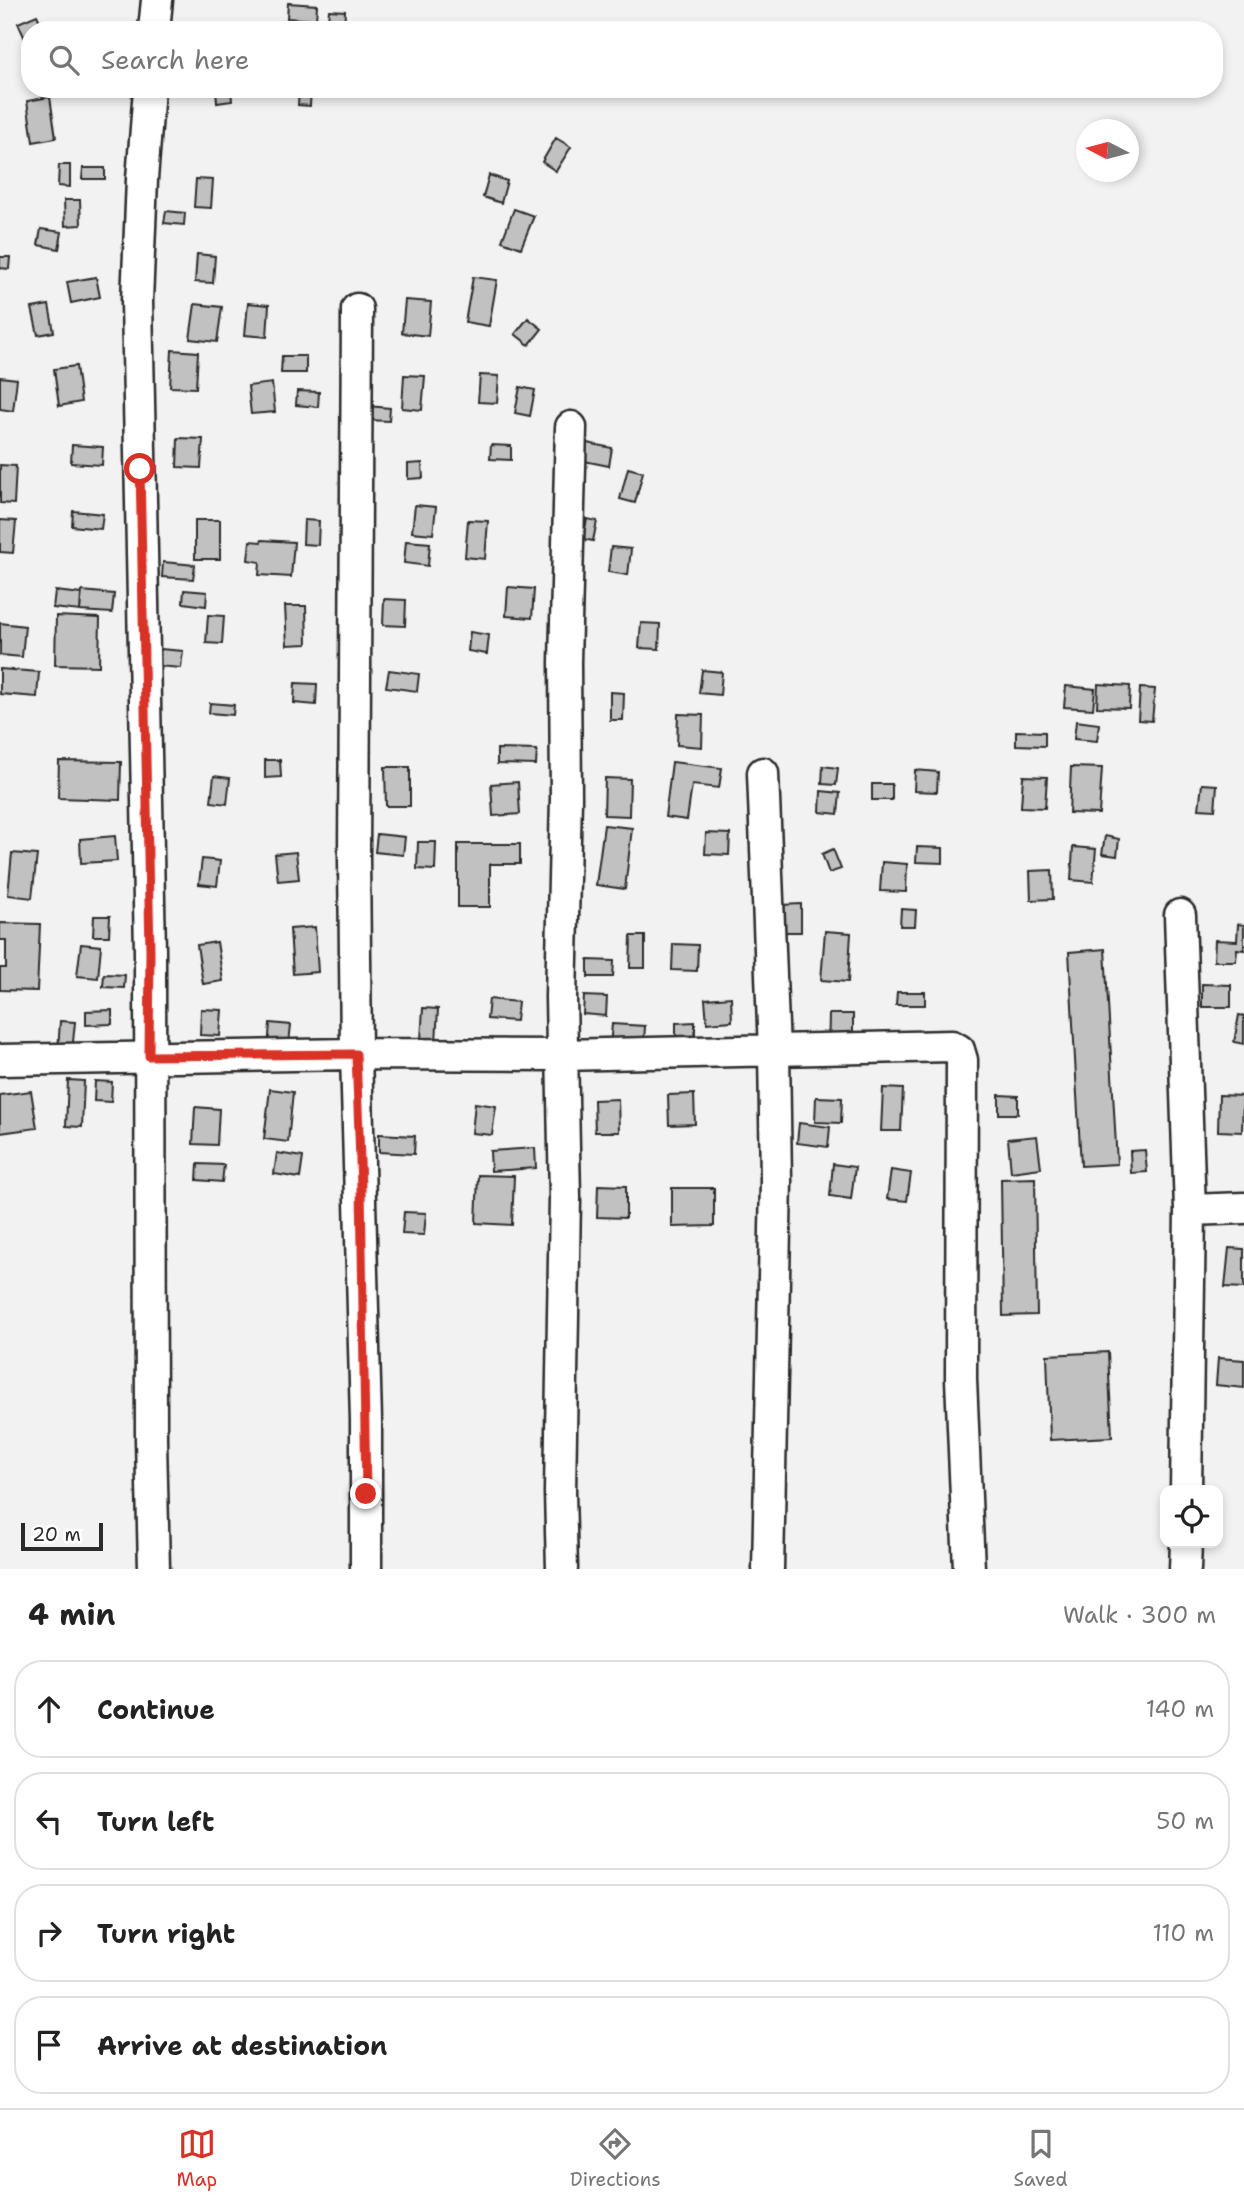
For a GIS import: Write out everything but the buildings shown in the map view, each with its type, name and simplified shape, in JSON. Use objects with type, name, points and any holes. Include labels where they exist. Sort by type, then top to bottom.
[{"type":"street","points":[[156,21],[157,0]]},
{"type":"street","points":[[148,98],[137,301],[149,938],[154,1569]]},
{"type":"street","points":[[357,309],[354,619],[356,1054],[366,1406],[366,1569]]},
{"type":"street","points":[[562,1569],[560,1492],[565,1198],[561,1055],[570,427]]},
{"type":"street","points":[[763,773],[775,1051],[776,1181],[768,1569]]},
{"type":"street","points":[[1180,915],[1190,1210],[1186,1485]]},
{"type":"street","points":[[0,1060],[356,1054],[561,1055],[952,1046],[960,1050],[961,1379],[969,1569]]},
{"type":"street","points":[[1190,1210],[1244,1208]]},
{"type":"street","points":[[1185,1548],[1185,1569]]},
{"type":"route","points":[[140,469],[150,951],[149,1056],[356,1054],[366,1494]]}]
